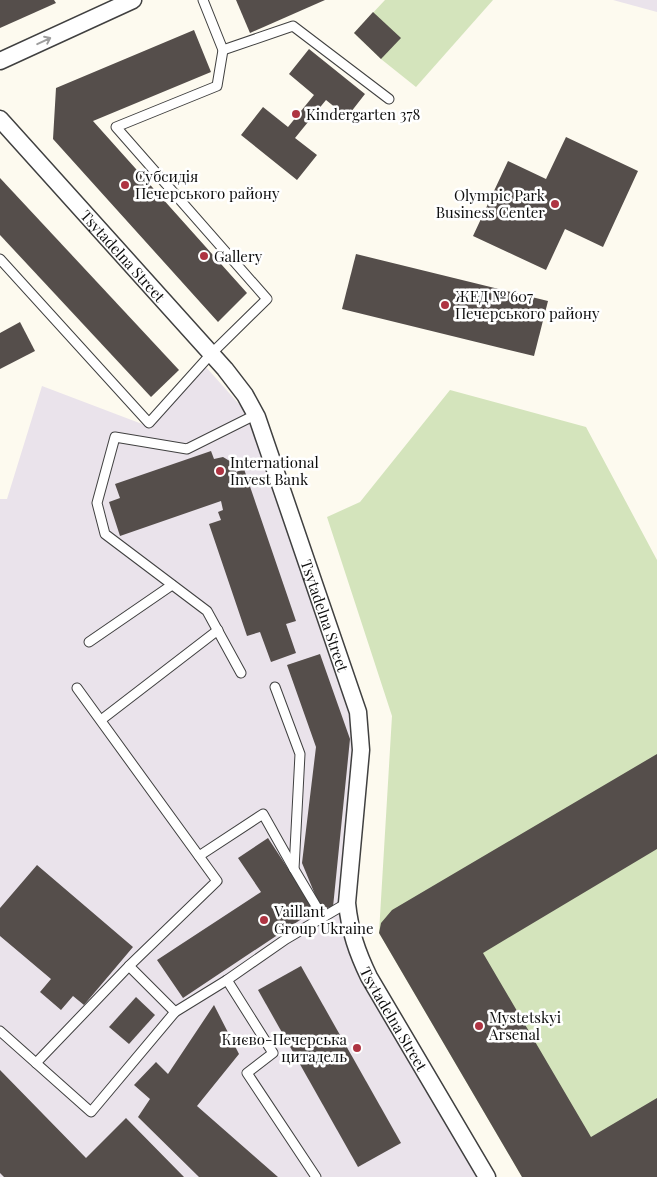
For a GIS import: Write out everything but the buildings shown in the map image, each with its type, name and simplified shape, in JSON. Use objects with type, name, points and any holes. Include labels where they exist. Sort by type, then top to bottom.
[{"type":"street","points":[[0,61],[133,0]]},
{"type":"street","name":"Tsytadelna Street","points":[[0,119],[211,354],[246,395],[258,417],[358,712],[361,750],[347,903],[349,926],[358,954],[369,977],[487,1177]]},
{"type":"lane","points":[[0,259],[149,423],[211,354],[267,299],[116,127],[217,86],[223,50],[203,0]]},
{"type":"lane","points":[[223,50],[292,26],[389,99]]},
{"type":"lane","points":[[241,673],[207,611],[105,534],[97,503],[115,437],[187,449],[251,418],[258,417]]},
{"type":"lane","points":[[89,642],[172,584]]},
{"type":"lane","points":[[101,720],[218,630]]},
{"type":"lane","points":[[275,687],[300,754],[294,869]]},
{"type":"lane","points":[[36,1063],[128,966],[217,881],[77,688]]},
{"type":"lane","points":[[198,856],[263,814],[322,916]]},
{"type":"lane","points":[[0,1031],[92,1112],[175,1012],[227,980],[322,916],[347,903]]},
{"type":"lane","points":[[128,966],[175,1012]]},
{"type":"lane","points":[[227,980],[273,1053],[247,1073],[316,1177]]},
{"type":"shaded area","points":[[613,0],[657,0],[657,12]]},
{"type":"shaded area","points":[[206,367],[263,431],[358,712],[349,926],[487,1177],[0,1177],[0,499],[7,499],[42,386],[150,427]]},
{"type":"green space","points":[[385,0],[493,0],[416,87],[381,59],[354,33]]},
{"type":"green space","points":[[450,390],[586,427],[657,560],[657,1177],[522,1177],[379,933],[392,716],[327,517],[360,502]]},
{"type":"place","name":"Kindergarten 378","points":[[296,114]]},
{"type":"place","name":"Субсидія Печерського району","points":[[125,185]]},
{"type":"place","name":"Olympic Park Business Center","points":[[555,204]]},
{"type":"place","name":"Gallery","points":[[204,256]]},
{"type":"place","name":"ЖЕД № 607 Печерського району","points":[[445,305]]},
{"type":"place","name":"International Invest Bank","points":[[220,471]]},
{"type":"place","name":"Vaillant Group Ukraine","points":[[264,920]]},
{"type":"place","name":"Mystetskyi Arsenal","points":[[479,1026]]},
{"type":"place","name":"Києво-Печерська цитадель","points":[[357,1048]]}]
